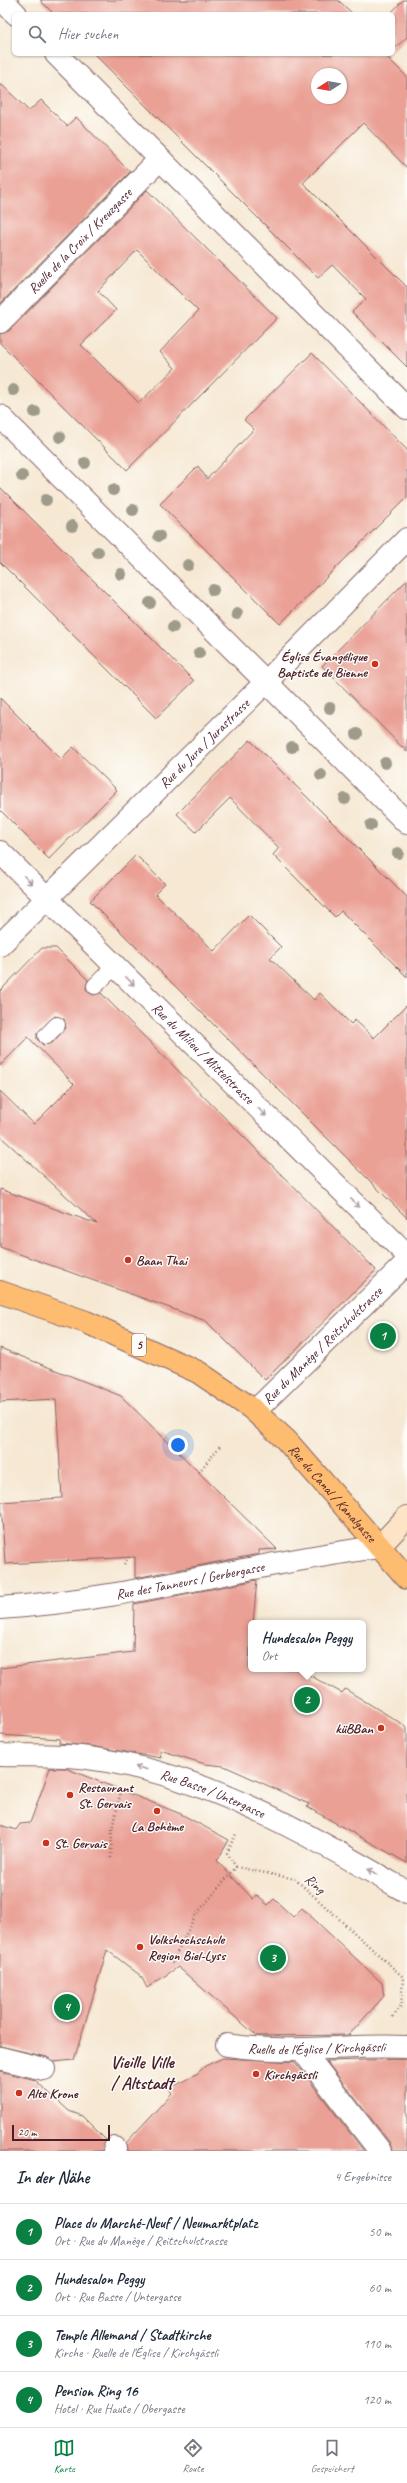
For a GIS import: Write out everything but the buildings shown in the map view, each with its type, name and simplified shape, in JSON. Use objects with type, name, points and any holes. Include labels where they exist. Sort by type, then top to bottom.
[{"type":"main road","name":"5","points":[[0,1292],[86,1322],[198,1372],[255,1411]]},
{"type":"main road","name":"Rue du Canal / Kanalgasse","points":[[255,1411],[286,1440],[378,1547],[407,1578]]},
{"type":"main road","points":[[378,1547],[407,1517]]},
{"type":"street","points":[[2,0],[14,12]]},
{"type":"street","points":[[58,56],[407,408]]},
{"type":"street","name":"Ruelle de la Croix / Kreuzgasse","points":[[0,322],[160,159]]},
{"type":"street","points":[[0,416],[407,824]]},
{"type":"street","name":"Rue du Jura / Jurastrasse","points":[[0,945],[266,682],[407,539]]},
{"type":"street","name":"Rue du Milieu / Mittelstrasse","points":[[0,852],[407,1255]]},
{"type":"street","name":"Rue du Manège / Reitschulstrasse","points":[[255,1411],[407,1262]]},
{"type":"street","name":"Rue des Tanneurs / Gerbergasse","points":[[0,1608],[30,1606],[166,1585],[321,1554],[378,1547]]},
{"type":"street","name":"Rue Basse / Untergasse","points":[[0,1754],[87,1758],[128,1765],[176,1777],[250,1807],[320,1841],[407,1892]]},
{"type":"street","name":"Ruelle de l'Église / Kirchgässli","points":[[227,2045],[255,2050],[303,2051],[407,2047]]},
{"type":"street","points":[[303,2051],[380,2151]]},
{"type":"street","points":[[0,2058],[44,2069]]},
{"type":"lane","points":[[95,986],[115,966]]},
{"type":"path","points":[[199,1472],[220,1446]]},
{"type":"path","points":[[111,1858],[112,1829],[128,1765]]},
{"type":"path","points":[[172,1963],[195,1916],[236,1867],[227,1853],[250,1807]]},
{"type":"path","name":"Ring","points":[[236,1867],[295,1879],[403,1977],[401,2006],[391,2017]]},
{"type":"place","name":"Église Évangélique Baptiste de Bienne","points":[[375,664]]},
{"type":"place","name":"Baan Thai","points":[[128,1260]]},
{"type":"place","name":"Place du Marché-Neuf / Neumarktplatz","points":[[383,1336]]},
{"type":"place","name":"Hundesalon Peggy","points":[[307,1700]]},
{"type":"place","name":"küBBan","points":[[381,1728]]},
{"type":"place","name":"Restaurant St. Gervais","points":[[70,1795]]},
{"type":"place","name":"La Bohème","points":[[157,1811]]},
{"type":"place","name":"St. Gervais","points":[[46,1843]]},
{"type":"place","name":"Volkshochschule Region Biel-Lyss","points":[[140,1947]]},
{"type":"place","name":"Temple Allemand / Stadtkirche","points":[[273,1958]]},
{"type":"place","name":"Pension Ring 16","points":[[67,2007]]},
{"type":"place","name":"Kirchgässli","points":[[256,2074]]},
{"type":"place","name":"Alte Krone","points":[[19,2093]]},
{"type":"district","name":"Vieille Ville / Altstadt","points":[[142,2072]]}]
